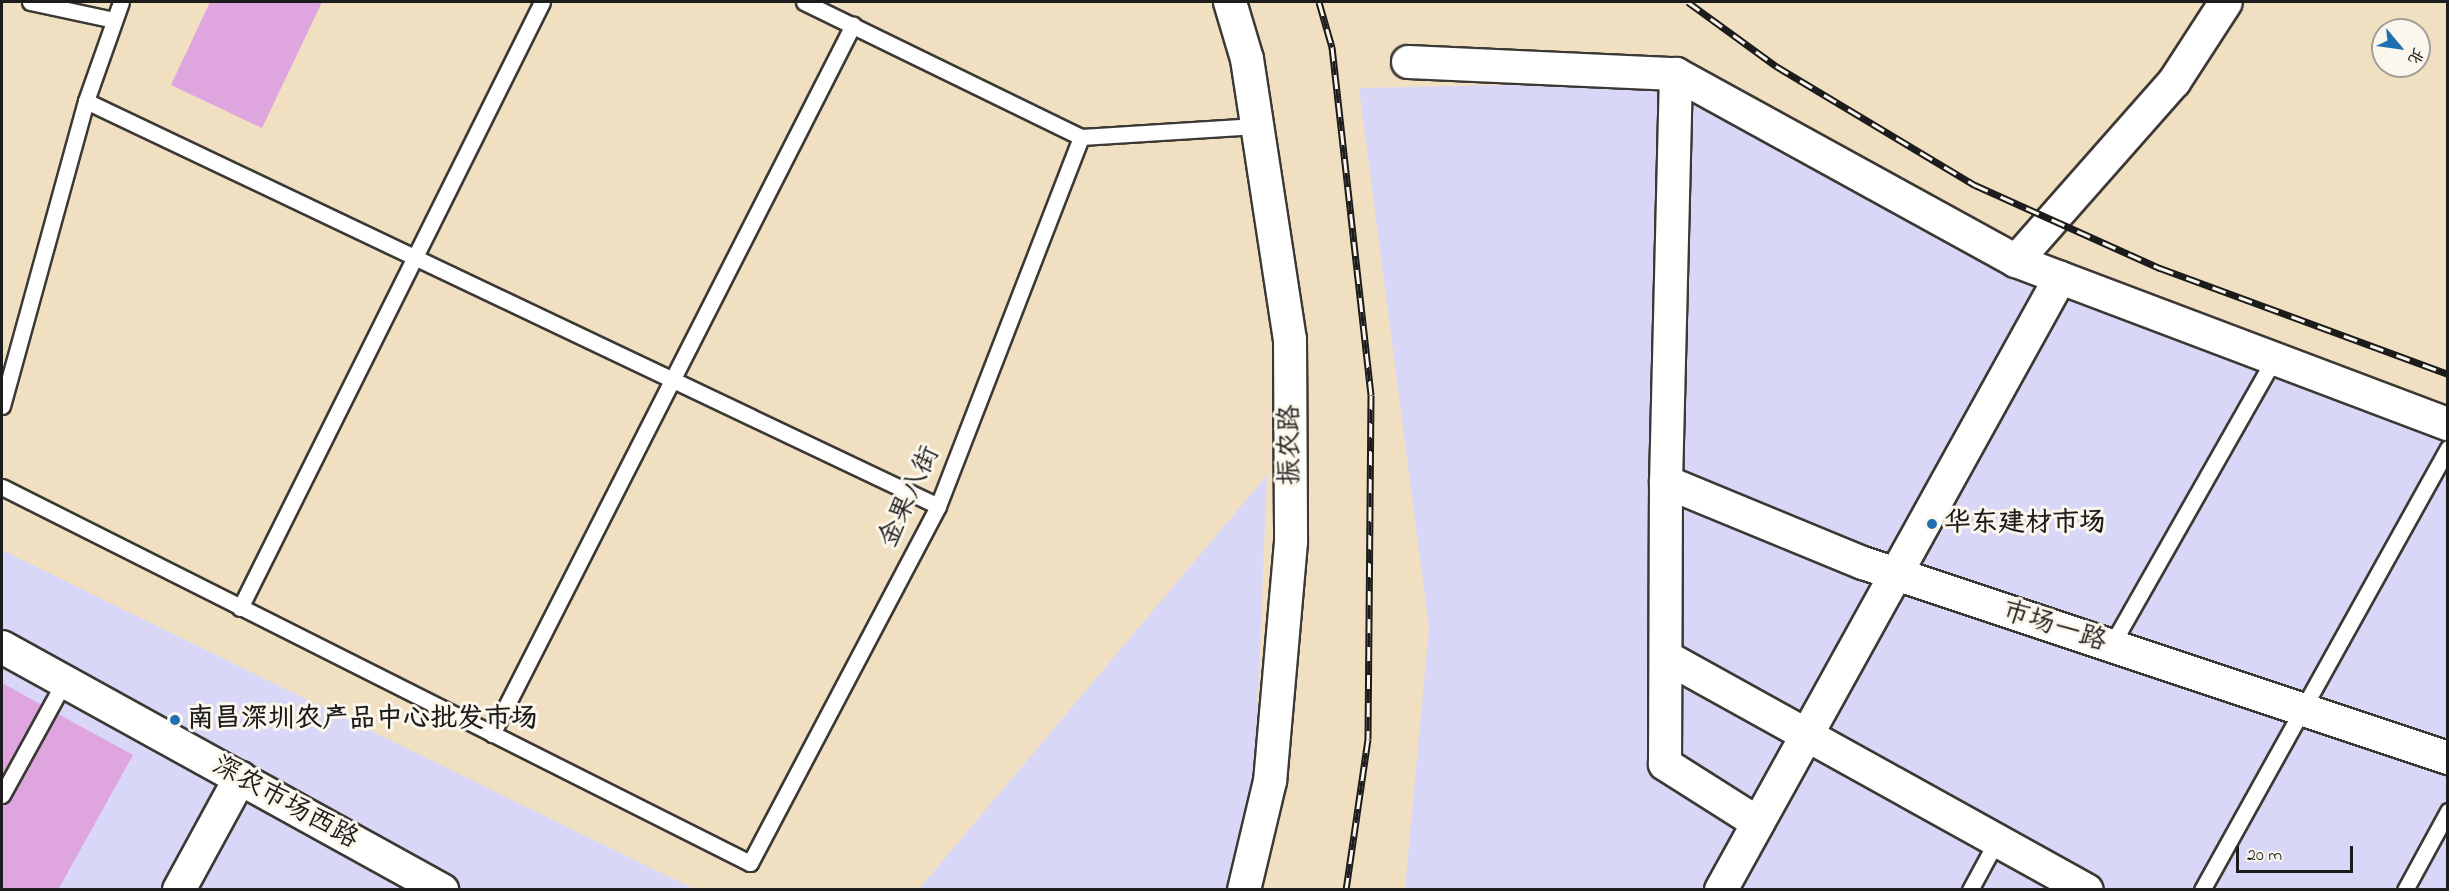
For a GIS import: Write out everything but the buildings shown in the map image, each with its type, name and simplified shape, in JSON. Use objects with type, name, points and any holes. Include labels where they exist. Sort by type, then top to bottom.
[{"type":"street","name":"振农路","points":[[1230,2],[1246,58],[1290,339],[1291,542],[1270,781],[1244,890]]},
{"type":"street","points":[[2016,261],[2174,82],[2226,2]]},
{"type":"street","points":[[1408,62],[1676,75],[2016,261],[2448,424]]},
{"type":"street","points":[[1676,75],[1666,482],[1665,764],[1758,823]]},
{"type":"street","points":[[1721,890],[2060,278]]},
{"type":"street","name":"市场一路","points":[[1666,482],[1896,574],[2448,758]]},
{"type":"street","name":"深农市场西路","points":[[2,647],[442,890]]},
{"type":"street","points":[[1666,657],[2087,890]]},
{"type":"street","points":[[179,890],[240,778]]},
{"type":"lane","points":[[30,2],[114,20]]},
{"type":"lane","points":[[2,406],[86,101],[121,2]]},
{"type":"lane","points":[[240,608],[542,2]]},
{"type":"lane","points":[[804,2],[1081,137],[1257,126]]},
{"type":"lane","points":[[2,487],[492,734],[853,26]]},
{"type":"lane","points":[[86,101],[938,506]]},
{"type":"lane","name":"金果八街","points":[[492,734],[750,863],[938,506],[1081,137]]},
{"type":"lane","points":[[2111,645],[2274,358]]},
{"type":"lane","points":[[2202,890],[2448,448]]},
{"type":"lane","points":[[2,795],[64,682]]},
{"type":"lane","points":[[2405,890],[2448,811]]},
{"type":"lane","points":[[1970,890],[1997,840]]},
{"type":"shaded area","name":"华东建材市场","points":[[1672,82],[2054,280],[2447,420],[2447,889],[1405,889],[1429,628],[1359,88]]},
{"type":"shaded area","points":[[1267,475],[1250,889],[919,889]]},
{"type":"shaded area","name":"南昌深圳农产品中心批发市场","points":[[2,550],[694,889],[2,889]]},
{"type":"railway","points":[[1319,2],[1332,47],[1371,395],[1368,739],[1346,890]]},
{"type":"railway","points":[[1688,2],[1776,66],[1975,185],[2160,268],[2448,374]]},
{"type":"place","name":"华东建材市场","points":[[1932,524]]},
{"type":"place","name":"南昌深圳农产品中心批发市场","points":[[175,720]]}]
